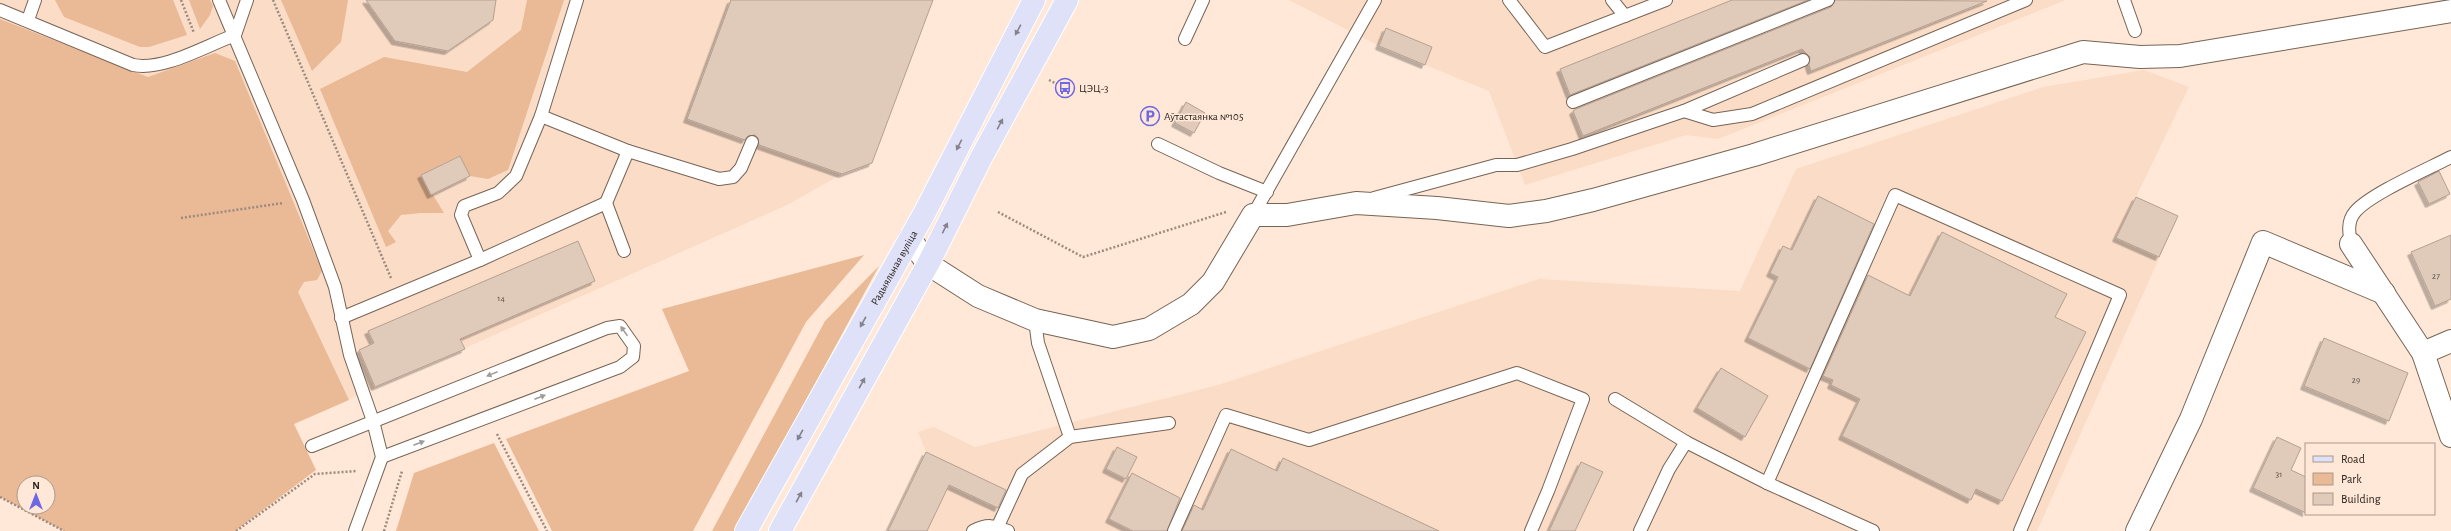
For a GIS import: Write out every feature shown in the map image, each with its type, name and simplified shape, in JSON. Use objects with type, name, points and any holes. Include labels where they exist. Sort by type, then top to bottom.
[{"type":"main road","name":"Радыяльная вуліца","points":[[746,531],[910,239],[1034,0]]},
{"type":"main road","points":[[780,531],[928,264],[981,158],[1067,0]]},
{"type":"street","points":[[910,239],[928,264],[978,296],[1035,320],[1113,337],[1149,329],[1191,304],[1213,282],[1253,215],[1287,215],[1356,203],[1437,208],[1509,216],[1546,211],[1593,200],[1754,155],[2083,52],[2140,57],[2180,56],[2451,10]]},
{"type":"street","points":[[2137,531],[2191,420],[2263,242],[2384,293]]},
{"type":"street","points":[[2351,244],[2423,353],[2451,436]]},
{"type":"street","points":[[2423,353],[2451,341]]},
{"type":"lane","points":[[28,20],[35,0]]},
{"type":"lane","points":[[219,0],[303,200],[335,287],[350,355],[373,421],[382,457],[355,531]]},
{"type":"lane","points":[[235,35],[246,0]]},
{"type":"lane","points":[[480,260],[461,215],[464,206],[498,193],[510,183],[541,116],[577,0]]},
{"type":"lane","points":[[1185,39],[1203,0]]},
{"type":"lane","points":[[1253,215],[1375,0]]},
{"type":"lane","points":[[1509,0],[1545,48],[1666,0]]},
{"type":"lane","points":[[1612,0],[1625,16]]},
{"type":"lane","points":[[1573,102],[1828,0]]},
{"type":"lane","points":[[1684,111],[1713,120],[1752,114],[2026,0]]},
{"type":"lane","points":[[2124,0],[2135,31]]},
{"type":"lane","points":[[0,10],[28,20],[133,65],[144,67],[160,65],[235,35]]},
{"type":"lane","points":[[1356,203],[1496,165],[1517,165],[1572,149],[1684,111],[1803,60]]},
{"type":"lane","points":[[541,116],[628,151],[719,179],[733,177],[741,168],[752,142]]},
{"type":"lane","points":[[1158,144],[1219,173],[1267,192]]},
{"type":"lane","points":[[341,318],[480,260],[606,203],[628,151]]},
{"type":"lane","points":[[2351,244],[2348,228],[2354,212],[2368,200],[2451,158]]},
{"type":"lane","points":[[1767,483],[1895,195],[2120,295],[2020,531]]},
{"type":"lane","points":[[606,203],[624,251]]},
{"type":"lane","points":[[1035,320],[1038,343],[1070,437]]},
{"type":"lane","points":[[312,446],[608,328],[620,326],[634,346],[632,357],[620,367],[382,457]]},
{"type":"lane","points":[[1174,531],[1226,415],[1309,440],[1517,372],[1582,399],[1548,491],[1531,531]]},
{"type":"lane","points":[[1615,399],[1686,442],[1767,483],[1873,531]]},
{"type":"lane","points":[[974,531],[984,525],[1003,529],[1022,474],[1070,437],[1169,423]]},
{"type":"lane","points":[[1640,531],[1669,468],[1686,442]]},
{"type":"path","points":[[181,0],[199,49]]},
{"type":"path","points":[[273,0],[398,295]]},
{"type":"path","points":[[181,218],[303,200]]},
{"type":"path","points":[[998,212],[1083,257],[1227,212]]},
{"type":"path","points":[[495,431],[547,531]]},
{"type":"path","points":[[384,531],[403,466]]},
{"type":"path","points":[[236,531],[315,474],[376,470]]},
{"type":"path","points":[[0,497],[64,531]]},
{"type":"shaded area","points":[[0,0],[933,0],[872,163],[842,174],[787,205],[219,457],[183,531],[0,449]]},
{"type":"shaded area","points":[[1289,0],[2066,0],[1718,139],[1686,135],[1525,185],[1489,91],[1379,46]]},
{"type":"shaded area","points":[[2144,70],[2189,87],[2136,197],[2178,216],[2037,531],[888,531],[926,452],[918,432],[934,427],[975,447],[1218,385],[1539,279],[1740,291],[1796,169],[2043,87]]},
{"type":"green space","points":[[55,0],[173,0],[187,35],[149,47],[140,47],[64,17]]},
{"type":"green space","points":[[189,0],[210,0],[213,6],[210,15],[200,29]]},
{"type":"green space","points":[[281,0],[348,0],[341,42],[312,71]]},
{"type":"green space","points":[[527,0],[564,0],[508,170],[488,179],[470,176],[459,156],[421,175],[444,213],[401,215],[388,231],[396,242],[386,247],[320,89],[384,57],[467,72],[521,30]]},
{"type":"green space","points":[[0,19],[148,77],[215,53],[235,61],[322,271],[317,280],[304,282],[298,292],[349,400],[294,424],[316,470],[235,531],[64,531],[34,515],[56,515],[56,475],[16,475],[16,506],[0,497]]},
{"type":"green space","points":[[864,255],[806,322],[693,531],[552,531],[506,439],[689,371],[662,309]]},
{"type":"green space","points":[[879,266],[735,531],[712,531],[825,321]]},
{"type":"green space","points":[[494,443],[539,531],[396,531],[414,473]]},
{"type":"building","points":[[366,0],[496,0],[493,20],[448,51],[395,41]]},
{"type":"building","points":[[731,0],[933,0],[872,163],[842,174],[759,145],[758,138],[755,135],[748,136],[745,140],[687,119]]},
{"type":"building","points":[[1732,0],[1808,0],[1570,95],[1560,69]]},
{"type":"building","points":[[1835,0],[1987,1],[1811,71],[1809,65],[1810,57],[1802,49],[1583,136],[1573,111],[1576,109],[1831,7]]},
{"type":"building","points":[[1386,28],[1432,47],[1425,65],[1379,46]]},
{"type":"building","points":[[1186,102],[1205,113],[1194,133],[1175,123]]},
{"type":"building","points":[[460,156],[470,176],[431,195],[421,175]]},
{"type":"building","points":[[2439,171],[2450,194],[2429,204],[2418,182]]},
{"type":"building","points":[[1818,196],[1874,224],[1810,369],[1748,338],[1778,277],[1770,273],[1783,246],[1792,250]]},
{"type":"building","points":[[2136,197],[2178,216],[2159,257],[2116,238]]},
{"type":"building","points":[[1942,232],[2067,294],[2055,317],[2086,332],[2002,501],[1976,489],[1971,500],[1842,436],[1860,399],[1831,385],[1833,380],[1823,376],[1868,275],[1910,296]]},
{"type":"building","points":[[2451,235],[2451,299],[2435,306],[2411,252]]},
{"type":"building","points":[[578,241],[595,281],[460,339],[465,349],[375,387],[359,350],[374,343],[368,331]]},
{"type":"building","points":[[2324,338],[2408,373],[2389,421],[2304,386]]},
{"type":"building","points":[[1721,368],[1768,396],[1745,437],[1697,408]]},
{"type":"building","points":[[2277,437],[2301,448],[2291,470],[2305,477],[2305,513],[2253,488]]},
{"type":"building","points":[[1117,447],[1137,457],[1126,479],[1106,469]]},
{"type":"building","points":[[1231,449],[1277,471],[1283,458],[1439,531],[1182,531],[1194,505],[1203,510]]},
{"type":"building","points":[[926,452],[1006,490],[998,508],[949,485],[927,531],[888,531]]},
{"type":"building","points":[[1581,462],[1603,472],[1575,531],[1549,531]]},
{"type":"building","points":[[1132,473],[1180,498],[1167,531],[1133,531],[1109,519]]},
{"type":"place","name":"ЦЭЦ-3","points":[[1065,88]]},
{"type":"place","name":"Аўтастаянка №105","points":[[1150,116]]}]
